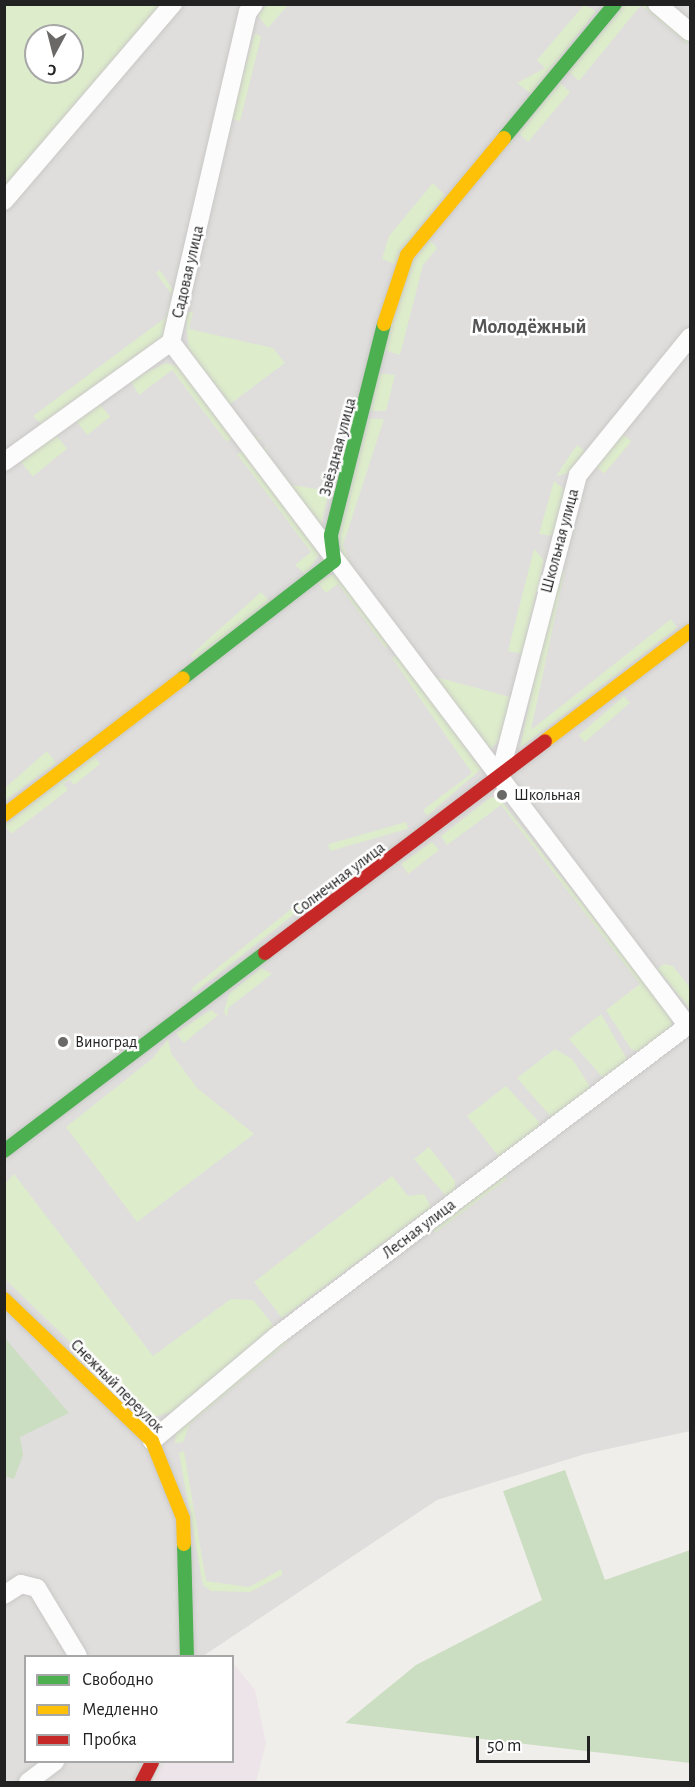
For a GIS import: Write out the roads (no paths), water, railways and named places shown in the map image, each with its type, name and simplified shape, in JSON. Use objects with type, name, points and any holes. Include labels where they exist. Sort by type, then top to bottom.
[{"type":"street","points":[[4,201],[173,4]]},
{"type":"street","name":"Садовая улица","points":[[171,342],[248,12],[254,4]]},
{"type":"street","name":"Звёздная улица","points":[[334,561],[331,535],[396,278],[406,255],[615,4]]},
{"type":"street","points":[[657,4],[690,32]]},
{"type":"street","name":"Школьная улица","points":[[499,780],[578,475],[690,337]]},
{"type":"street","points":[[4,462],[171,342],[499,780],[689,1025]]},
{"type":"street","points":[[4,815],[334,561]]},
{"type":"street","name":"Солнечная улица","points":[[4,1151],[499,780],[690,631]]},
{"type":"street","name":"Лесная улица","points":[[152,1441],[278,1335],[689,1025]]},
{"type":"street","name":"Снежный переулок","points":[[4,1299],[152,1441],[183,1518],[187,1655]]},
{"type":"street","points":[[4,1595],[21,1584],[37,1588],[77,1655]]},
{"type":"street","points":[[28,1782],[52,1763]]},
{"type":"street","points":[[142,1782],[151,1763]]},
{"type":"place","name":"Школьная","points":[[502,795]]},
{"type":"place","name":"Виноград","points":[[63,1042]]},
{"type":"district","name":"Молодёжный","points":[[529,327]]}]
